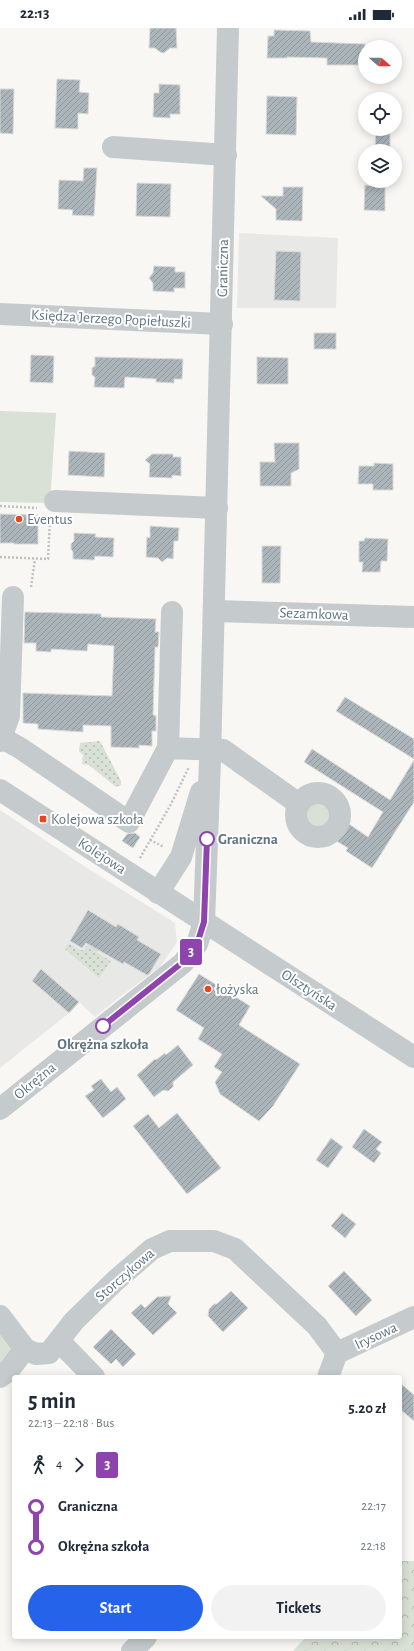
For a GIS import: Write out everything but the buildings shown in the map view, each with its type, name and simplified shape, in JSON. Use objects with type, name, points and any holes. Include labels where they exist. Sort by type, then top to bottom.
[{"type":"street","name":"Graniczna","points":[[204,922],[211,755],[228,28]]},
{"type":"street","points":[[113,147],[226,155]]},
{"type":"street","name":"Księdza Jerzego Popiełuszki","points":[[0,314],[222,324]]},
{"type":"street","points":[[48,507],[217,508]]},
{"type":"street","points":[[22,592],[9,716],[1,740],[20,748],[129,822],[168,748],[172,612]]},
{"type":"street","name":"Sezamkowa","points":[[214,611],[414,617]]},
{"type":"street","points":[[168,748],[211,755],[223,750],[299,804]]},
{"type":"street","name":"Graniczna","points":[[158,893],[181,857],[211,755]]},
{"type":"street","name":"Kolejowa","points":[[0,790],[204,922]]},
{"type":"street","name":"Olsztyńska","points":[[204,922],[414,1057]]},
{"type":"street","name":"Okrężna","points":[[0,1109],[183,962],[197,944],[204,922]]},
{"type":"street","name":"Storczykowa","points":[[25,1349],[36,1354],[49,1353],[74,1322],[115,1281],[152,1249],[170,1241],[214,1241],[235,1249],[317,1326],[337,1353]]},
{"type":"street","points":[[0,1316],[25,1349],[9,1370],[0,1377]]},
{"type":"street","name":"Irysowa","points":[[337,1353],[360,1344],[414,1317]]},
{"type":"street","points":[[59,1341],[92,1375]]},
{"type":"street","points":[[329,1375],[337,1353]]},
{"type":"street","points":[[132,1651],[144,1639]]},
{"type":"path","points":[[0,506],[48,507],[48,559],[0,557]]},
{"type":"path","points":[[22,592],[35,559]]},
{"type":"shaded area","points":[[239,233],[338,238],[336,308],[237,308]]},
{"type":"shaded area","points":[[0,810],[84,866],[175,923],[177,942],[160,967],[95,1017],[79,1002],[69,1013],[0,1068]]},
{"type":"green space","points":[[0,411],[56,413],[50,503],[0,502]]},
{"type":"green space","points":[[100,741],[121,781],[121,785],[116,787],[89,765],[82,764],[83,755],[79,751],[80,743]]},
{"type":"green space","points":[[315,799],[321,799],[330,803],[334,815],[330,827],[321,831],[315,831],[306,827],[302,818],[302,812],[306,803]]},
{"type":"green space","points":[[68,943],[80,950],[84,950],[88,944],[98,949],[97,953],[111,961],[99,978],[65,949]]},
{"type":"green space","points":[[0,1331],[12,1347],[11,1355],[0,1365]]},
{"type":"green space","points":[[402,1561],[414,1561],[414,1651],[293,1651],[304,1639],[402,1639]]},
{"type":"bus line","name":"3","points":[[103,1026],[183,962],[197,944],[204,922],[207,839]]},
{"type":"place","name":"Eventus","points":[[19,519]]},
{"type":"place","name":"Kolejowa szkoła","points":[[43,819]]},
{"type":"place","name":"Graniczna","points":[[207,839]]},
{"type":"place","name":"łożyska","points":[[208,989]]},
{"type":"place","name":"Okrężna szkoła","points":[[103,1026]]}]
